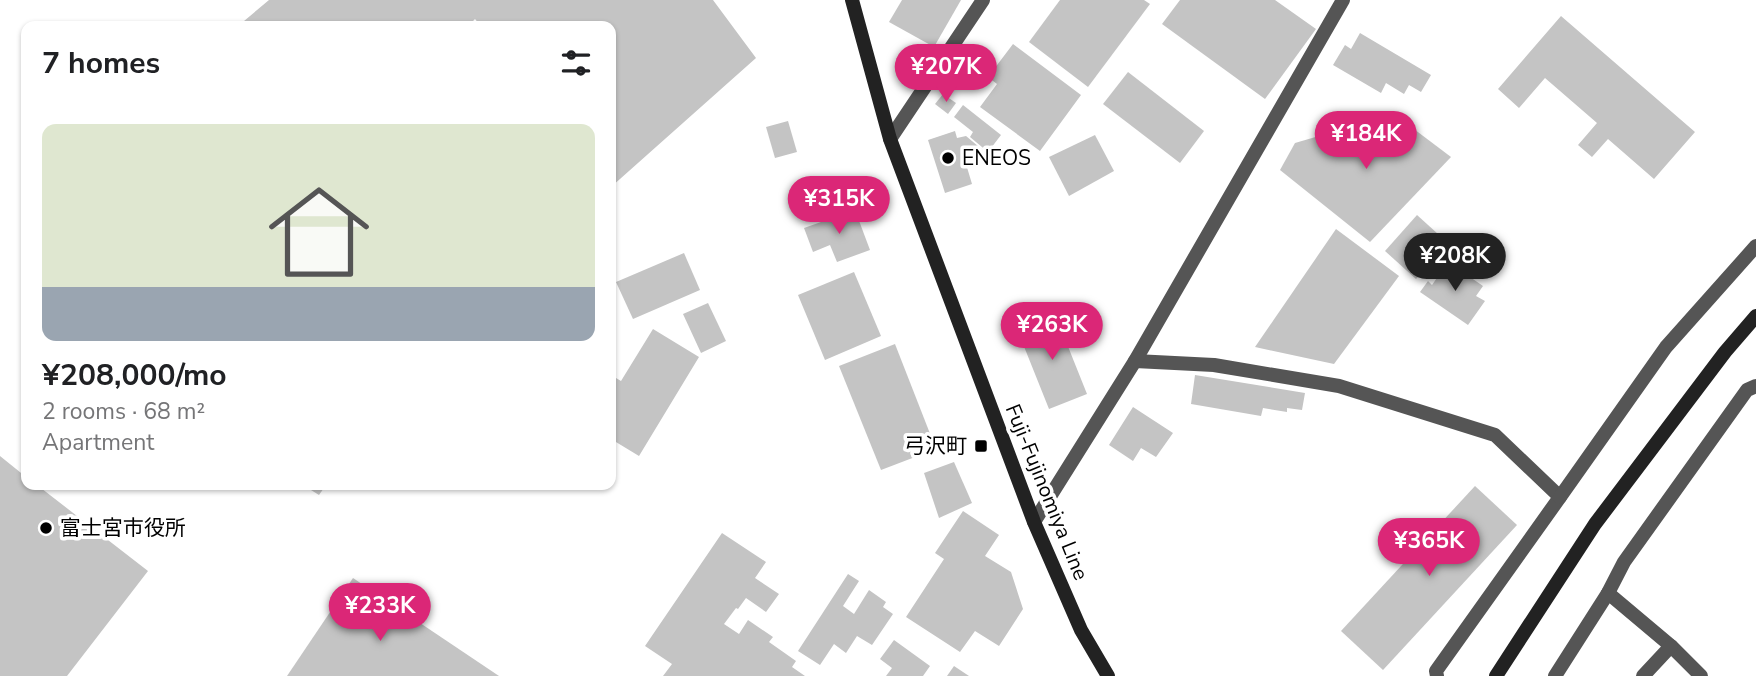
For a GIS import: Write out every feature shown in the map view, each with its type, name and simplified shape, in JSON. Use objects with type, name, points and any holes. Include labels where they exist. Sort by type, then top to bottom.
[{"type":"main road","name":"Fuji-Fujinomiya Line","points":[[852,0],[890,139],[1034,522],[1081,630],[1108,676]]},
{"type":"main road","points":[[1496,676],[1595,524],[1725,352],[1756,316]]},
{"type":"street","points":[[890,139],[983,0]]},
{"type":"street","points":[[1034,522],[1135,361],[1343,0]]},
{"type":"street","points":[[1437,676],[1436,671],[1665,347],[1756,246]]},
{"type":"street","points":[[1135,361],[1214,365],[1339,386],[1495,435],[1560,497]]},
{"type":"street","points":[[1555,676],[1608,593],[1624,562],[1748,390],[1756,386]]},
{"type":"street","points":[[1608,593],[1671,646],[1701,676]]},
{"type":"street","points":[[1643,676],[1671,646]]},
{"type":"building","points":[[269,0],[713,0],[756,58],[616,183],[616,21],[244,21]]},
{"type":"building","points":[[902,0],[961,0],[934,47],[889,22]]},
{"type":"building","points":[[1060,0],[1144,0],[1150,4],[1088,87],[1029,42]]},
{"type":"building","points":[[1180,0],[1275,0],[1316,29],[1265,99],[1162,24]]},
{"type":"building","points":[[1561,16],[1695,132],[1654,179],[1608,139],[1592,157],[1578,145],[1597,123],[1545,78],[1519,108],[1498,89]]},
{"type":"building","points":[[1360,33],[1431,75],[1421,92],[1409,85],[1404,94],[1386,83],[1381,93],[1333,65],[1345,45],[1351,49]]},
{"type":"building","points":[[1013,44],[1081,95],[1040,151],[980,107],[997,84],[988,77]]},
{"type":"building","points":[[1128,72],[1204,131],[1180,163],[1103,104]]},
{"type":"building","points":[[943,94],[956,103],[948,114],[935,104]]},
{"type":"building","points":[[963,105],[1001,135],[988,152],[970,137],[973,132],[954,117]]},
{"type":"building","points":[[1394,114],[1451,157],[1370,242],[1280,170],[1295,143]]},
{"type":"building","points":[[788,121],[797,152],[775,158],[766,127]]},
{"type":"building","points":[[955,131],[957,138],[966,136],[991,157],[966,164],[972,184],[945,193],[928,140]]},
{"type":"building","points":[[1095,135],[1114,171],[1069,196],[1049,157]]},
{"type":"building","points":[[855,210],[870,250],[837,262],[830,245],[813,252],[804,228]]},
{"type":"building","points":[[1417,215],[1449,244],[1416,279],[1385,251]]},
{"type":"building","points":[[1336,229],[1399,276],[1334,364],[1255,347]]},
{"type":"building","points":[[684,253],[700,290],[633,319],[616,282]]},
{"type":"building","points":[[1448,262],[1483,286],[1476,296],[1485,301],[1468,325],[1420,292],[1428,281],[1432,285]]},
{"type":"building","points":[[854,272],[881,336],[825,360],[798,295]]},
{"type":"building","points":[[708,303],[726,341],[701,353],[683,314]]},
{"type":"building","points":[[1055,314],[1087,394],[1049,409],[1017,329]]},
{"type":"building","points":[[653,329],[699,357],[639,456],[616,442],[616,378],[621,381]]},
{"type":"building","points":[[895,344],[936,449],[881,470],[839,366]]},
{"type":"building","points":[[1195,375],[1305,393],[1302,410],[1287,408],[1287,412],[1263,408],[1261,416],[1191,404]]},
{"type":"building","points":[[1133,407],[1173,433],[1156,457],[1141,448],[1133,461],[1109,445]]},
{"type":"building","name":"富士宮市役所","points":[[0,456],[21,473],[21,490],[43,490],[148,571],[67,676],[0,676]]},
{"type":"building","points":[[954,462],[972,503],[939,518],[924,473]]},
{"type":"building","points":[[1475,486],[1517,525],[1383,670],[1341,631]]},
{"type":"building","points":[[963,511],[999,535],[985,556],[1011,572],[1023,609],[999,646],[975,631],[960,652],[906,617],[944,559],[935,553]]},
{"type":"building","points":[[722,533],[766,562],[755,578],[779,594],[766,612],[746,598],[724,624],[739,634],[748,620],[773,637],[769,642],[796,661],[792,667],[805,676],[663,676],[672,664],[645,646]]},
{"type":"building","points":[[848,574],[859,581],[843,606],[854,614],[869,590],[886,602],[883,607],[893,614],[872,645],[857,636],[846,653],[834,644],[820,665],[798,651]]},
{"type":"building","points":[[353,578],[499,676],[287,676]]},
{"type":"building","points":[[894,640],[930,666],[923,676],[886,676],[892,668],[880,659]]},
{"type":"building","points":[[954,666],[969,676],[947,676]]},
{"type":"place","name":"ENEOS","points":[[948,158]]},
{"type":"place","name":"弓沢町","points":[[981,446]]},
{"type":"place","name":"富士宮市役所","points":[[46,528]]}]
